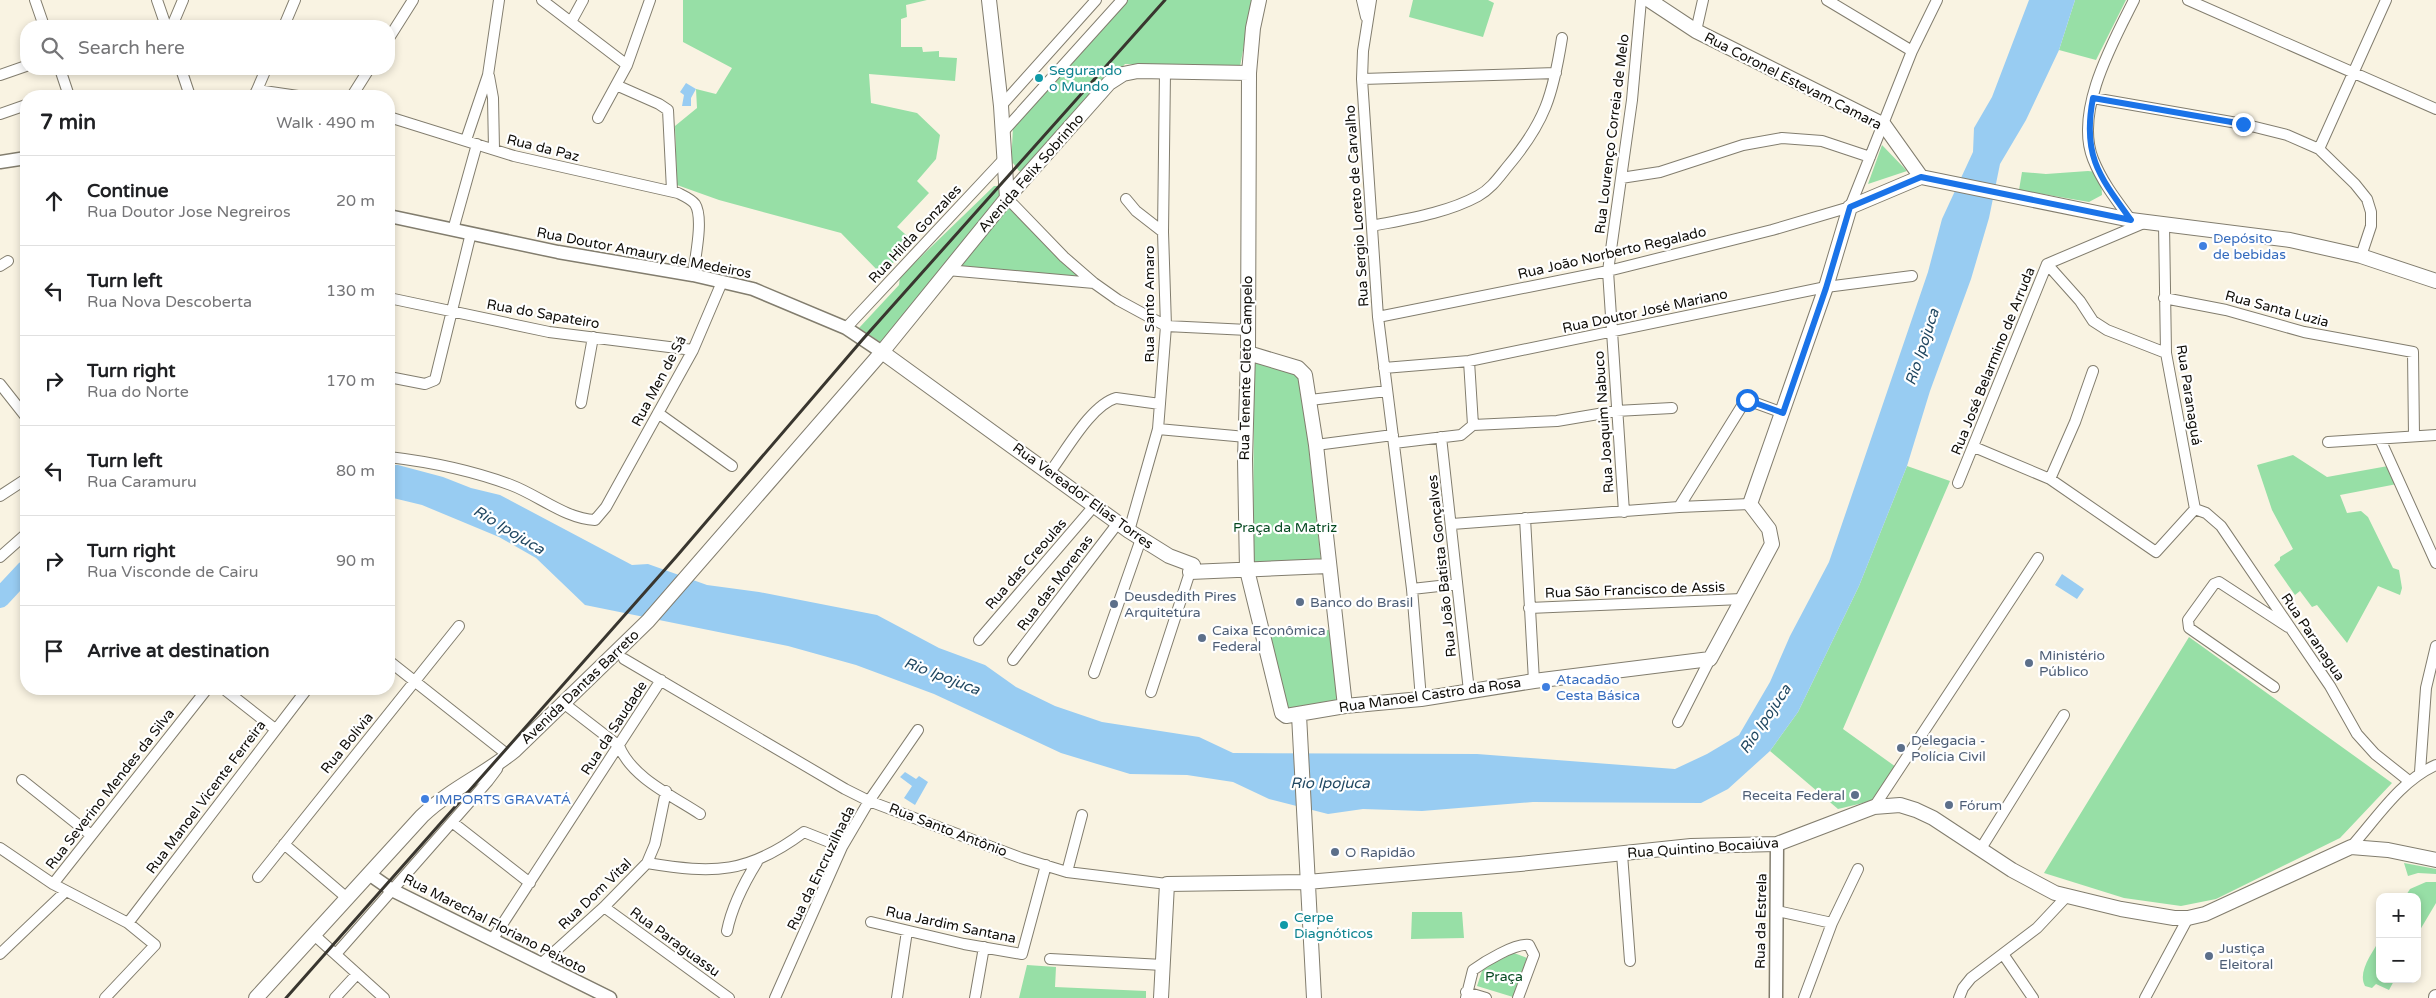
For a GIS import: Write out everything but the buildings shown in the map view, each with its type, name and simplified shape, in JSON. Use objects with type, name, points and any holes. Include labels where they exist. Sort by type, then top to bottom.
[{"type":"main road","points":[[988,0],[1001,106],[1007,198]]},
{"type":"main road","name":"Rua Tenente Cleto Campelo","points":[[1259,0],[1253,28],[1249,73],[1246,437],[1247,570],[1282,713],[1300,722]]},
{"type":"main road","name":"Rua Coronel Estevam Camara","points":[[1649,0],[1696,31],[1884,125],[1921,177]]},
{"type":"main road","name":"Avenida Felix Sobrinho","points":[[882,352],[1007,198],[1116,78],[1138,71],[1249,73]]},
{"type":"main road","points":[[1710,659],[1772,544],[1769,529],[1750,504],[1826,288],[1850,207],[1921,177],[2131,220],[2290,240],[2362,256],[2436,281]]},
{"type":"main road","name":"Rua Vereador Elias Torres","points":[[882,352],[1050,472],[1123,527],[1169,556],[1192,565],[1190,572]]},
{"type":"main road","name":"Avenida Dantas Barreto","points":[[256,998],[422,816],[442,797],[504,759],[648,620],[882,352]]},
{"type":"main road","points":[[1248,353],[1291,365],[1302,370],[1305,375],[1316,445],[1345,706]]},
{"type":"main road","points":[[1190,572],[1328,566]]},
{"type":"main road","name":"Rua Manoel Castro da Rosa","points":[[1300,722],[1345,706],[1420,699],[1534,681],[1710,659]]},
{"type":"main road","points":[[1300,722],[1314,998]]},
{"type":"main road","name":"Rua Quintino Bocaiúva","points":[[1307,882],[1622,854],[1691,846],[1777,844],[1874,806],[1900,805],[1933,818],[1980,850],[2046,888],[2068,896],[2121,909],[2188,918],[2205,914],[2352,847]]},
{"type":"main road","points":[[2352,847],[2388,850],[2436,860]]},
{"type":"main road","name":"Rua Santo Antônio","points":[[1166,884],[1307,882]]},
{"type":"main road","points":[[1161,998],[1166,884]]},
{"type":"street","points":[[35,0],[42,20]]},
{"type":"street","points":[[157,0],[163,20]]},
{"type":"street","points":[[169,20],[183,0]]},
{"type":"street","points":[[287,20],[295,0]]},
{"type":"street","points":[[395,28],[413,0]]},
{"type":"street","points":[[466,140],[488,75],[499,0]]},
{"type":"street","points":[[542,0],[627,65]]},
{"type":"street","points":[[571,22],[583,0]]},
{"type":"street","points":[[598,118],[627,65],[650,0]]},
{"type":"street","points":[[1001,106],[1096,0]]},
{"type":"street","points":[[1003,132],[1122,0]]},
{"type":"street","name":"Rua Sergio Loreto de Carvalho","points":[[1362,0],[1367,20]]},
{"type":"street","name":"Rua Sergio Loreto de Carvalho","points":[[1371,0],[1367,20],[1362,79],[1378,317],[1412,590],[1420,699]]},
{"type":"street","name":"Rua Lourenço Correia de Melo","points":[[1608,271],[1632,100],[1641,0]]},
{"type":"street","points":[[1696,31],[1703,0]]},
{"type":"street","points":[[1827,0],[1912,50]]},
{"type":"street","points":[[1850,207],[1884,125],[1912,50],[1937,0]]},
{"type":"street","points":[[2131,220],[2105,185],[2092,157],[2088,137],[2093,98],[2110,47],[2134,0]]},
{"type":"street","points":[[2188,0],[2436,109]]},
{"type":"street","points":[[2319,150],[2386,0]]},
{"type":"street","points":[[1076,23],[1091,36]]},
{"type":"street","points":[[1372,226],[1416,217],[1466,202],[1487,190],[1512,161],[1543,117],[1556,73],[1562,38]]},
{"type":"street","points":[[0,75],[20,68]]},
{"type":"street","name":"Rua Santo Amaro","points":[[1123,527],[1158,429],[1166,326],[1163,232],[1165,72]]},
{"type":"street","points":[[1362,79],[1556,73]]},
{"type":"street","points":[[62,75],[67,90]]},
{"type":"street","points":[[183,75],[188,90]]},
{"type":"street","points":[[257,90],[264,75]]},
{"type":"street","points":[[356,90],[365,75]]},
{"type":"street","points":[[488,75],[493,98],[494,149]]},
{"type":"street","points":[[616,85],[659,104],[668,110],[672,190]]},
{"type":"street","points":[[2093,98],[2243,124],[2287,135],[2319,150],[2355,184],[2366,199],[2371,212],[2371,226],[2362,256]]},
{"type":"street","points":[[0,114],[20,107]]},
{"type":"street","name":"Rua da Paz","points":[[395,120],[523,158],[672,190],[691,200],[698,210],[693,275]]},
{"type":"street","points":[[1621,178],[1660,172],[1743,145],[1782,138],[1822,141],[1870,157]]},
{"type":"street","points":[[453,230],[477,144]]},
{"type":"street","points":[[0,162],[20,159]]},
{"type":"street","name":"Rua Hilda Gonzales","points":[[846,328],[1004,159]]},
{"type":"street","points":[[1007,198],[1064,256],[1094,283],[1118,300],[1166,326],[1248,330]]},
{"type":"street","points":[[1126,199],[1136,210],[1163,232]]},
{"type":"street","name":"Rua João Norberto Regalado","points":[[1378,317],[1608,271],[1772,230],[1850,207]]},
{"type":"street","name":"Rua Doutor Amaury de Medeiros","points":[[395,217],[558,252],[693,275],[722,282],[772,296],[846,328],[882,352]]},
{"type":"street","name":"Rua José Belarmino de Arruda","points":[[1958,483],[2047,264],[2146,222]]},
{"type":"street","name":"Rua Paranaguá","points":[[2164,224],[2166,353],[2194,510]]},
{"type":"street","points":[[395,378],[424,384],[435,380],[471,233]]},
{"type":"street","points":[[2047,264],[2080,301],[2092,321],[2115,334],[2166,353]]},
{"type":"street","points":[[947,270],[1094,283]]},
{"type":"street","name":"Rua Joaquim Nabuco","points":[[1608,271],[1624,512]]},
{"type":"street","name":"Rua Doutor José Mariano","points":[[1384,368],[1469,361],[1826,288],[1912,276]]},
{"type":"street","name":"Rua Men de Sá","points":[[395,458],[450,466],[490,477],[588,519],[595,520],[615,492],[693,350],[722,282]]},
{"type":"street","name":"Rua Santa Luzia","points":[[2164,298],[2209,305],[2304,332],[2413,352],[2414,436]]},
{"type":"street","name":"Rua do Sapateiro","points":[[395,299],[550,332],[693,350]]},
{"type":"street","points":[[581,403],[593,337]]},
{"type":"street","points":[[1469,361],[1473,425]]},
{"type":"street","points":[[2050,479],[2075,422],[2094,371]]},
{"type":"street","points":[[0,384],[20,409]]},
{"type":"street","points":[[1310,400],[1387,391]]},
{"type":"street","points":[[1050,472],[1093,414],[1110,400],[1130,399],[1160,404]]},
{"type":"street","points":[[1679,506],[1742,404],[1747,400],[1783,413]]},
{"type":"street","points":[[1316,445],[1461,435],[1473,425],[1557,421],[1616,411],[1672,408]]},
{"type":"street","points":[[658,413],[732,466]]},
{"type":"street","points":[[1158,429],[1246,437]]},
{"type":"street","points":[[2328,442],[2436,435]]},
{"type":"street","name":"Rua João Batista Gonçalves","points":[[1441,437],[1469,691]]},
{"type":"street","points":[[2380,439],[2436,563]]},
{"type":"street","points":[[1974,447],[2050,479],[2156,552],[2194,510]]},
{"type":"street","points":[[0,496],[20,483]]},
{"type":"street","name":"Rua Joaquim Nabuco","points":[[1452,524],[1624,512],[1679,506],[1750,504]]},
{"type":"street","name":"Rua das Creoulas","points":[[979,640],[1094,506]]},
{"type":"street","name":"Rua Paranagua","points":[[2194,510],[2206,513],[2221,526],[2330,686],[2357,734],[2375,754],[2409,781]]},
{"type":"street","points":[[1525,518],[1534,681]]},
{"type":"street","name":"Rua das Morenas","points":[[1013,660],[1123,527]]},
{"type":"street","points":[[1094,673],[1142,539]]},
{"type":"street","points":[[0,558],[20,540]]},
{"type":"street","points":[[1874,806],[2038,558]]},
{"type":"street","points":[[1151,692],[1190,572]]},
{"type":"street","points":[[2274,688],[2189,628],[2188,620],[2214,584],[2219,582],[2292,629]]},
{"type":"street","points":[[1412,590],[1457,584]]},
{"type":"street","name":"Rua São Francisco de Assis","points":[[1529,608],[1742,599]]},
{"type":"street","name":"Rua Bolívia","points":[[258,877],[460,626]]},
{"type":"street","points":[[2420,772],[2426,688],[2436,646]]},
{"type":"street","name":"Rua Santo Antônio","points":[[624,658],[845,789],[869,801],[1067,872],[1166,884]]},
{"type":"street","points":[[1678,722],[1710,659]]},
{"type":"street","points":[[336,954],[496,772],[504,759],[395,666]]},
{"type":"street","name":"Rua da Saudade","points":[[492,940],[530,884],[660,680]]},
{"type":"street","name":"Rua Severino Mendes da Silva","points":[[53,884],[202,695]]},
{"type":"street","points":[[232,695],[275,729]]},
{"type":"street","name":"Rua Manoel Vicente Ferreira","points":[[128,923],[302,695]]},
{"type":"street","points":[[562,702],[619,746],[629,764],[700,814]]},
{"type":"street","points":[[1980,850],[2064,715]]},
{"type":"street","name":"Rua da Encruzilhada","points":[[775,998],[842,847],[869,801],[918,730]]},
{"type":"street","points":[[2352,847],[2409,781],[2420,772],[2436,765]]},
{"type":"street","points":[[22,780],[91,835]]},
{"type":"street","points":[[647,863],[655,844],[666,791]]},
{"type":"street","points":[[1067,872],[1082,815]]},
{"type":"street","points":[[452,822],[530,884]]},
{"type":"street","name":"Rua Dom Vital","points":[[540,964],[604,907],[647,863],[699,869],[740,866],[757,862],[804,832],[842,847]]},
{"type":"street","points":[[284,844],[347,898]]},
{"type":"street","name":"Rua da Estrela","points":[[1776,998],[1777,844]]},
{"type":"street","points":[[0,848],[53,884],[128,923],[156,945],[105,998]]},
{"type":"street","points":[[1622,854],[1630,960]]},
{"type":"street","points":[[727,931],[730,915],[745,881],[757,862]]},
{"type":"street","name":"Rua Jardim Santana","points":[[871,922],[1022,954],[1046,865]]},
{"type":"street","points":[[1804,998],[1832,922],[1858,869]]},
{"type":"street","name":"Rua Marechal Floriano Peixoto","points":[[369,874],[392,890],[610,998]]},
{"type":"street","points":[[0,954],[66,891]]},
{"type":"street","points":[[1959,998],[1963,988],[1971,978],[2037,928],[2068,896]]},
{"type":"street","name":"Rua Paraguassu","points":[[604,907],[729,998]]},
{"type":"street","points":[[1778,911],[1832,922]]},
{"type":"street","points":[[2145,998],[2188,918]]},
{"type":"street","points":[[897,998],[907,931]]},
{"type":"street","points":[[313,934],[384,998]]},
{"type":"street","points":[[1486,998],[1466,995],[1473,970],[1490,959],[1523,944],[1529,945],[1534,955],[1518,998]]},
{"type":"street","points":[[975,998],[984,947]]},
{"type":"street","points":[[2003,954],[2033,998]]},
{"type":"street","points":[[1050,959],[1163,966]]},
{"type":"street","points":[[335,998],[357,974]]},
{"type":"green space","points":[[683,0],[927,0],[906,5],[907,17],[901,19],[901,47],[922,47],[923,52],[939,51],[939,57],[957,58],[955,81],[869,74],[871,103],[917,113],[940,135],[936,159],[917,181],[929,193],[897,227],[913,241],[882,275],[841,233],[719,200],[677,185],[675,126],[697,108],[696,89],[716,94],[732,68],[683,42]]},
{"type":"green space","points":[[1127,0],[1252,0],[1240,67],[1125,64],[1027,172],[1019,171],[1013,163],[1011,166],[1013,127]]},
{"type":"green space","points":[[1413,0],[1488,0],[1494,3],[1483,37],[1409,17]]},
{"type":"green space","points":[[2075,0],[2126,0],[2096,60],[2059,50]]},
{"type":"green space","points":[[1882,145],[1907,171],[1868,184]]},
{"type":"green space","points":[[2022,172],[2046,174],[2097,172],[2101,179],[2102,195],[2089,202],[2019,190]]},
{"type":"green space","points":[[994,186],[999,186],[1003,191],[882,343],[859,328],[899,285],[900,277]]},
{"type":"green space","points":[[1009,206],[1082,278],[958,267]]},
{"type":"green space","name":"Praça da Matriz","points":[[1254,362],[1295,374],[1299,379],[1304,404],[1321,560],[1253,563]]},
{"type":"green space","points":[[2293,455],[2327,477],[2388,466],[2397,484],[2340,495],[2347,513],[2361,511],[2368,517],[2393,568],[2399,570],[2402,588],[2400,595],[2378,586],[2347,643],[2317,605],[2312,607],[2300,591],[2295,595],[2274,565],[2280,560],[2280,557],[2293,549],[2272,510],[2257,465]]},
{"type":"green space","points":[[1907,466],[1950,481],[1843,729],[1896,767],[1871,801],[1838,809],[1770,751],[1798,712],[1859,586]]},
{"type":"green space","points":[[1329,630],[1338,702],[1286,710],[1270,635]]},
{"type":"green space","points":[[2189,637],[2392,783],[2340,838],[2216,899],[2181,906],[2124,898],[2044,873]]},
{"type":"green space","points":[[2404,863],[2436,869],[2436,874],[2418,873],[2408,876]]},
{"type":"green space","points":[[2426,882],[2436,882],[2436,903],[2421,928],[2421,893],[2408,893],[2410,889]]},
{"type":"green space","points":[[1412,912],[1462,912],[1464,938],[1411,939]]},
{"type":"green space","points":[[2376,946],[2376,983],[2393,983],[2389,990],[2376,984],[2372,988],[2365,986],[2363,975],[2367,962]]},
{"type":"green space","name":"Praça","points":[[1514,953],[1527,958],[1513,997],[1477,986],[1483,968]]},
{"type":"green space","points":[[1027,965],[1056,967],[1055,987],[1146,991],[1146,998],[1019,998]]},
{"type":"water","name":"Rio Ipojuca","points":[[2029,0],[2075,0],[2059,50],[2026,120],[2000,164],[1989,218],[1971,279],[1930,391],[1907,466],[1859,586],[1798,712],[1770,751],[1728,789],[1701,803],[1533,802],[1422,811],[1363,809],[1328,814],[1269,799],[1233,782],[1187,775],[1130,774],[1061,753],[934,694],[856,665],[788,646],[585,605],[536,558],[499,537],[422,505],[395,498],[395,465],[443,477],[471,488],[500,495],[632,565],[648,564],[707,585],[759,592],[877,615],[939,648],[985,665],[1016,687],[1055,706],[1102,722],[1199,737],[1233,753],[1477,754],[1675,769],[1707,754],[1739,735],[1770,682],[1790,636],[1829,562],[1928,272],[1942,219],[1973,152],[1974,128],[1992,97]]},
{"type":"water","points":[[686,83],[696,89],[691,98],[691,106],[682,106],[684,95],[680,92]]},
{"type":"water","points":[[2062,574],[2084,589],[2077,599],[2055,585]]},
{"type":"water","points":[[905,772],[916,779],[919,776],[928,782],[915,805],[904,798],[912,786],[900,777]]},
{"type":"waterway","name":"Rio Ipojuca","points":[[0,598],[20,576]]},
{"type":"railway","points":[[286,998],[676,557],[863,339],[1165,0]]},
{"type":"place","name":"Segurando o Mundo","points":[[1039,78]]},
{"type":"place","name":"Depósito de bebidas","points":[[2203,246]]},
{"type":"place","name":"Banco do Brasil","points":[[1300,602]]},
{"type":"place","name":"Deusdedith Pires Arquitetura","points":[[1114,604]]},
{"type":"place","name":"Caixa Econômica Federal","points":[[1202,638]]},
{"type":"place","name":"Ministério Público","points":[[2029,663]]},
{"type":"place","name":"Atacadão Cesta Básica","points":[[1546,687]]},
{"type":"place","name":"Delegacia - Polícia Civil","points":[[1901,748]]},
{"type":"place","name":"Receita Federal","points":[[1855,795]]},
{"type":"place","name":"IMPORTS GRAVATÁ","points":[[425,799]]},
{"type":"place","name":"Fórum","points":[[1949,805]]},
{"type":"place","name":"O Rapidão","points":[[1335,852]]},
{"type":"place","name":"Cerpe Diagnóticos","points":[[1284,925]]},
{"type":"place","name":"Justiça Eleitoral","points":[[2209,956]]},
{"type":"route","points":[[1747,400],[1783,413],[1826,288],[1850,207],[1921,177],[2131,220],[2105,185],[2092,157],[2088,137],[2089,116],[2093,98],[2243,124]]}]
